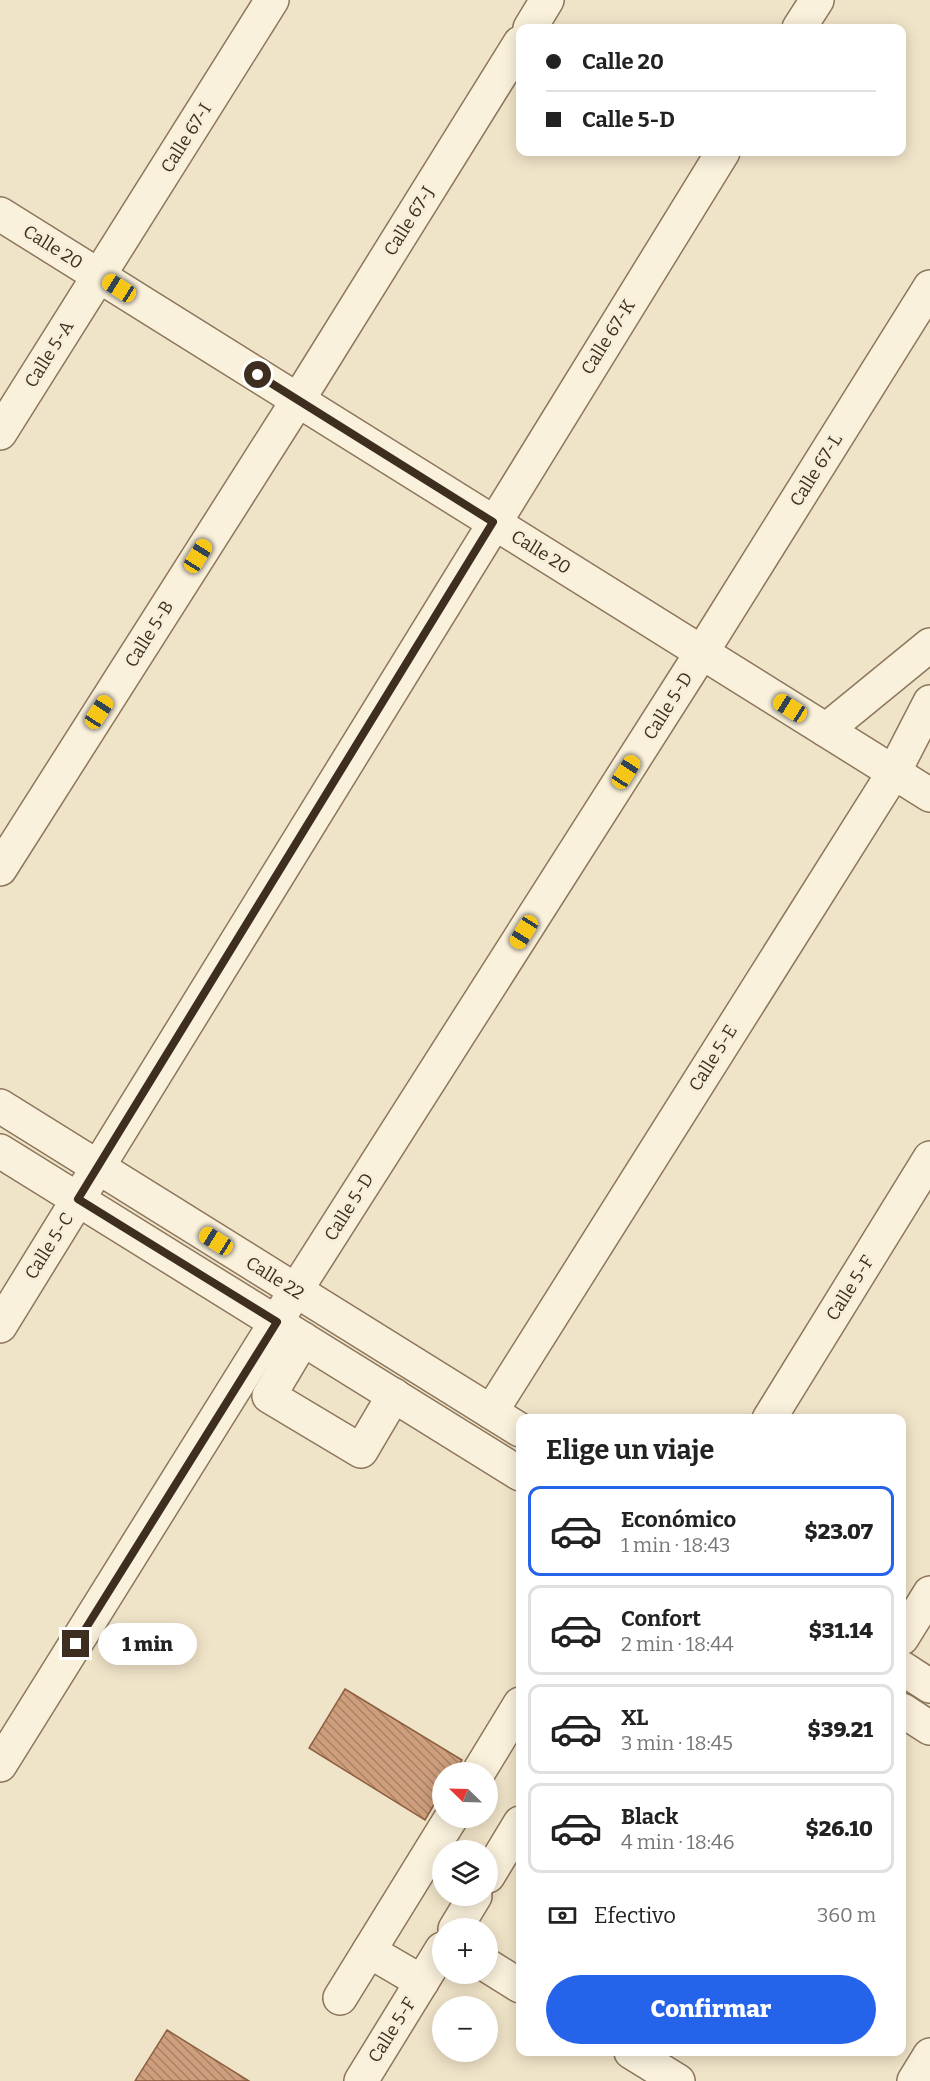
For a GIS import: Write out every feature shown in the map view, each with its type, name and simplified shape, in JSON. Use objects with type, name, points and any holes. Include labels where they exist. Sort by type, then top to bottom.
[{"type":"street","name":"Calle 67-I","points":[[99,276],[272,0]]},
{"type":"street","points":[[532,24],[547,0]]},
{"type":"street","points":[[802,24],[817,0]]},
{"type":"street","name":"Calle 67-J","points":[[298,400],[516,49]]},
{"type":"street","name":"Calle 67-K","points":[[493,522],[721,156]]},
{"type":"street","name":"Calle 20","points":[[0,214],[930,795]]},
{"type":"street","name":"Calle 5-A","points":[[0,433],[99,276]]},
{"type":"street","name":"Calle 67-L","points":[[702,652],[918,316],[930,287]]},
{"type":"street","name":"Calle 5-B","points":[[0,869],[298,400]]},
{"type":"street","name":"Calle 5-C","points":[[0,1326],[493,522]]},
{"type":"street","points":[[826,730],[930,645]]},
{"type":"street","name":"Calle 5-D","points":[[0,1765],[290,1330],[296,1290],[702,652]]},
{"type":"street","name":"Calle 5-E","points":[[491,1412],[894,772],[930,702]]},
{"type":"street","name":"Calle 22","points":[[0,1106],[516,1428]]},
{"type":"street","name":"Calle 22","points":[[0,1151],[516,1471]]},
{"type":"street","name":"Calle 5-F","points":[[772,1414],[930,1158]]},
{"type":"street","points":[[290,1330],[269,1396],[361,1451],[394,1395]]},
{"type":"street","points":[[906,1632],[930,1593]]},
{"type":"street","points":[[906,1671],[930,1686]]},
{"type":"street","points":[[485,1762],[516,1711]]},
{"type":"street","points":[[906,1713],[930,1728]]},
{"type":"street","points":[[340,1998],[445,1828]]},
{"type":"street","points":[[498,1859],[516,1830]]},
{"type":"street","points":[[369,1951],[422,1982]]},
{"type":"street","name":"Calle 5-F","points":[[361,2081],[432,1966]]},
{"type":"street","points":[[498,1972],[516,1984]]},
{"type":"street","points":[[914,2081],[930,2055]]},
{"type":"street","points":[[639,2061],[678,2081]]},
{"type":"building","points":[[345,1689],[462,1760],[461,1762],[432,1762],[432,1808],[425,1820],[309,1748]]},
{"type":"building","points":[[167,2030],[249,2081],[135,2081]]},
{"type":"route","points":[[76,1644],[277,1322],[78,1199],[493,522],[258,375]]}]
